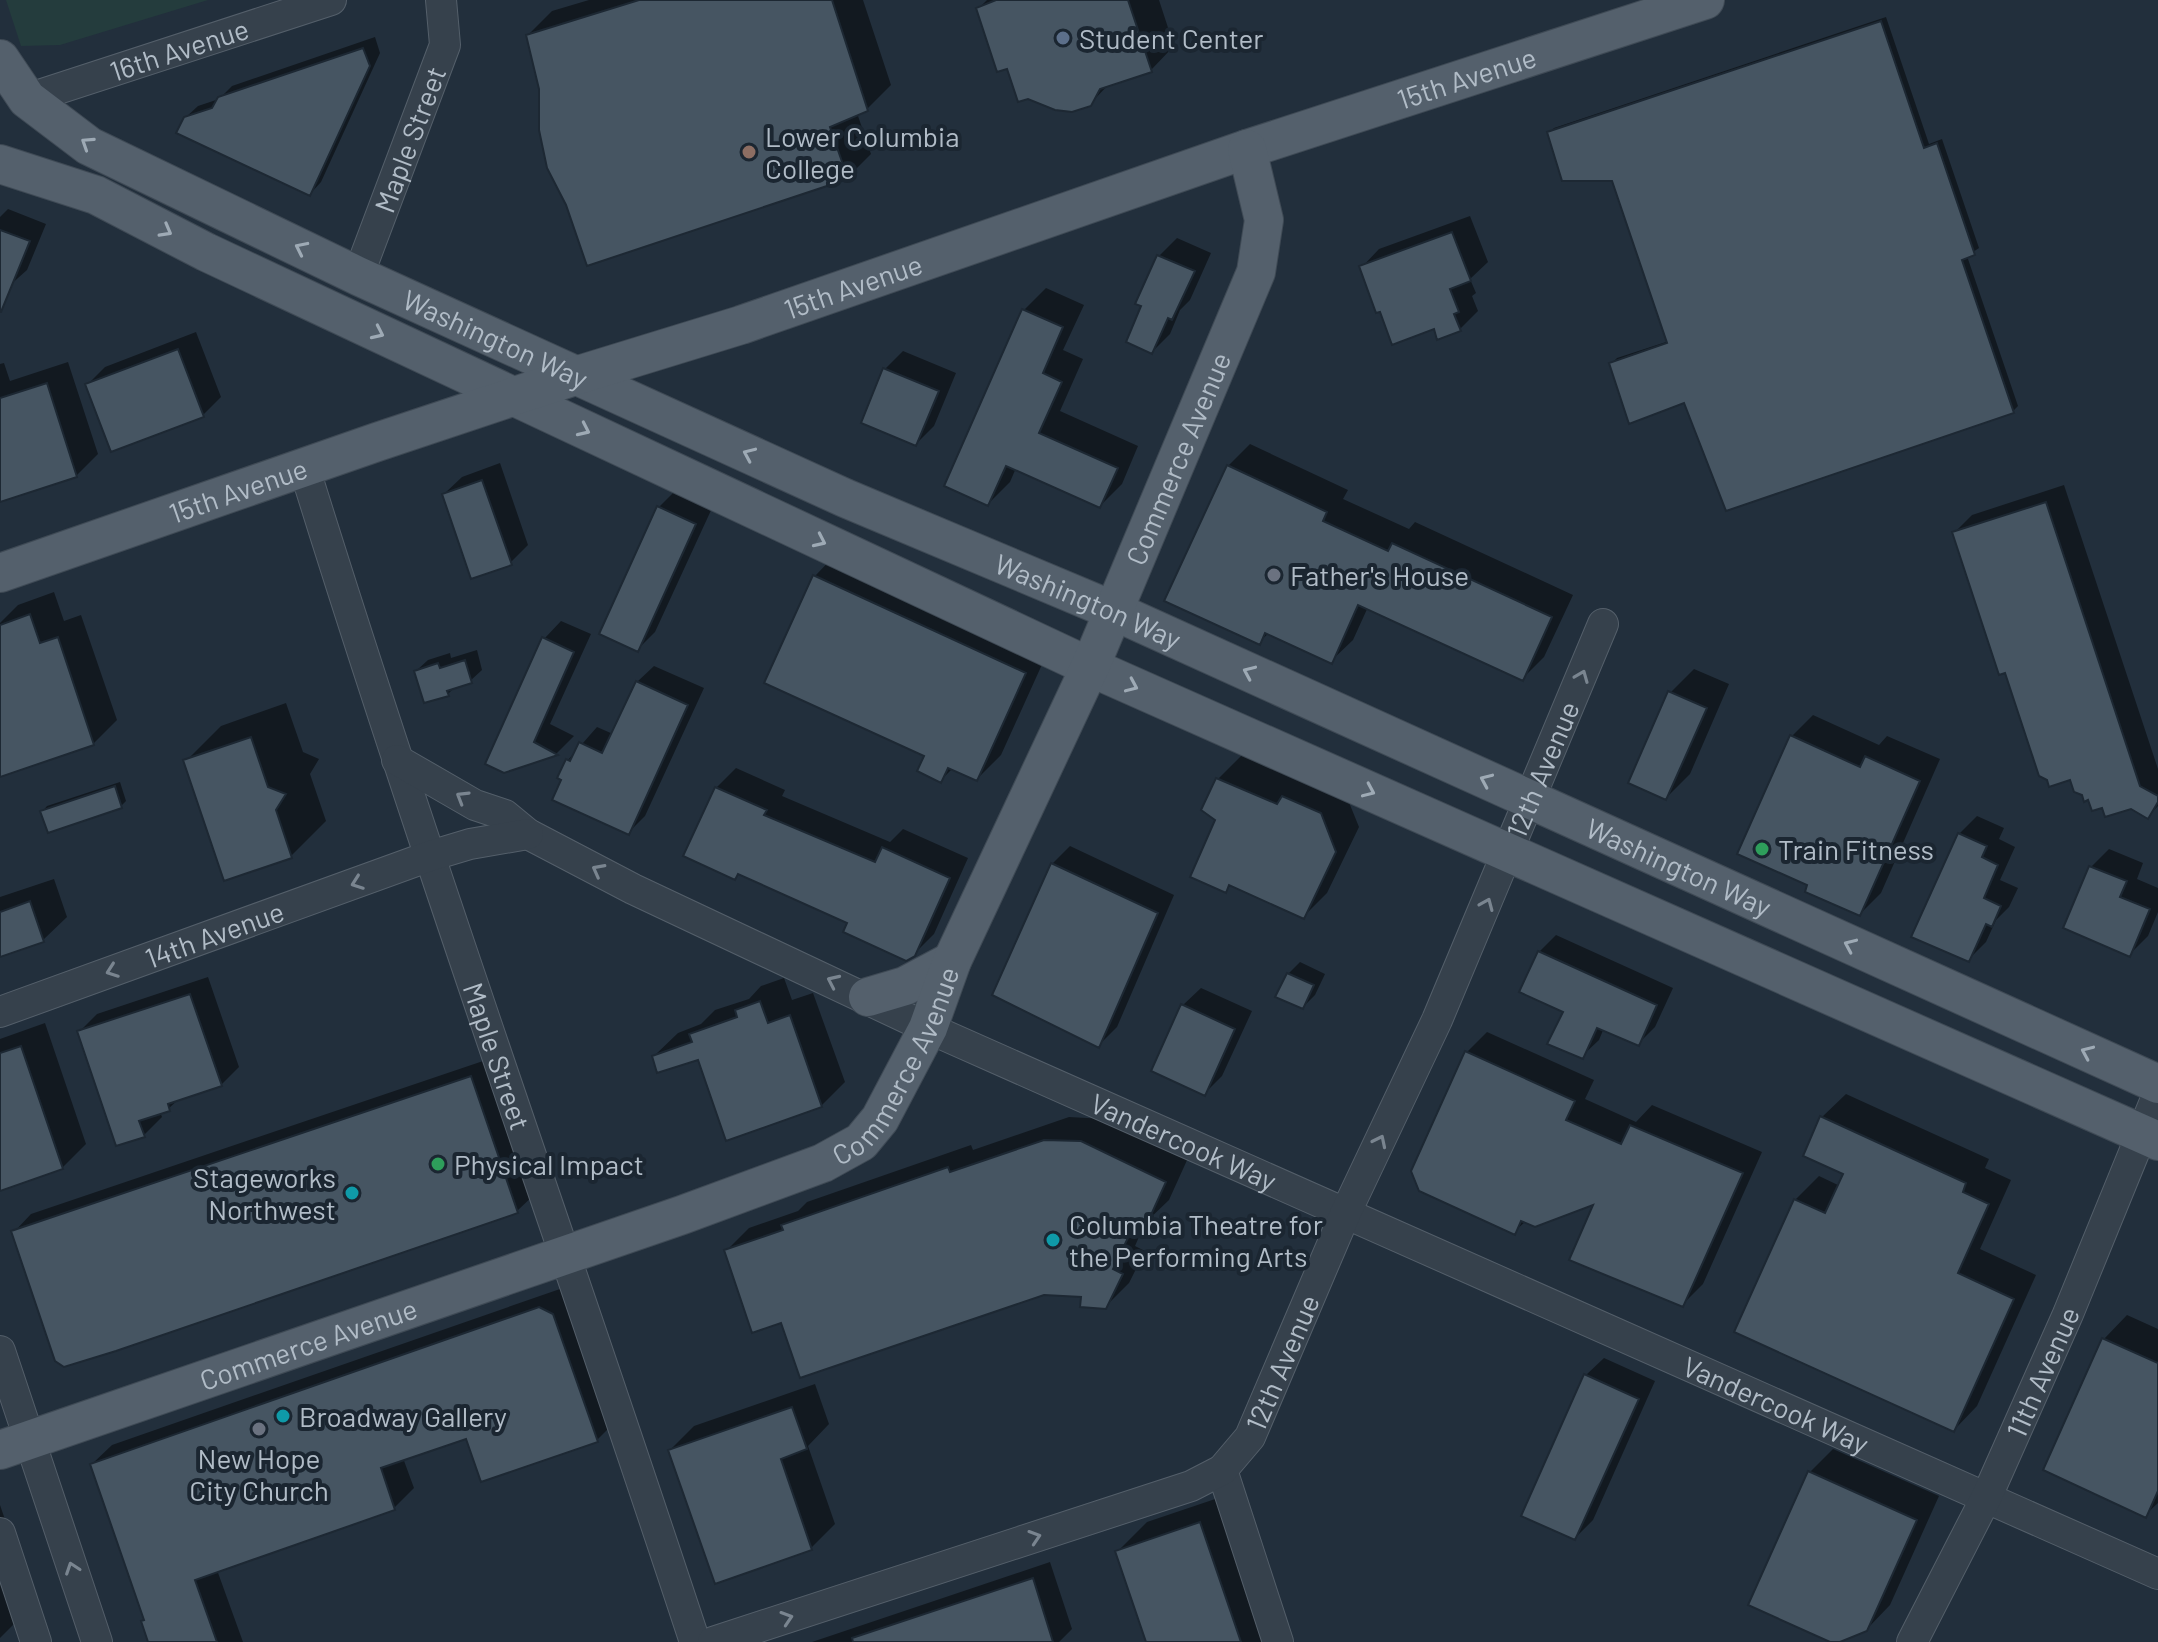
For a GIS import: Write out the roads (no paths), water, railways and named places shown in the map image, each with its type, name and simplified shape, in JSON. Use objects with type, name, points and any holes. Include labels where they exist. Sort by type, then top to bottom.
[{"type":"main road","name":"15th Avenue","points":[[0,573],[575,376],[741,325],[1247,149],[1705,0]]},
{"type":"main road","name":"Washington Way","points":[[0,59],[27,99],[89,146],[358,276],[845,498],[1114,611],[2158,1084]]},
{"type":"main road","name":"Commerce Avenue","points":[[14,1446],[567,1256],[823,1163],[861,1142],[880,1119],[928,1028],[952,961],[1090,667],[1256,272],[1264,220],[1247,149]]},
{"type":"main road","name":"Washington Way","points":[[0,164],[96,195],[206,252],[1090,667],[2150,1137]]},
{"type":"main road","points":[[868,997],[905,986],[952,961]]},
{"type":"street","name":"16th Avenue","points":[[27,99],[331,0]]},
{"type":"street","name":"Maple Street","points":[[358,276],[445,45],[441,0]]},
{"type":"street","name":"Maple Street","points":[[304,467],[397,760],[695,1642]]},
{"type":"street","name":"12th Avenue","points":[[713,1642],[1191,1486],[1222,1470],[1250,1437],[1346,1212],[1437,1020],[1603,624]]},
{"type":"street","name":"Vandercook Way","points":[[397,760],[475,805],[505,815],[528,834],[633,889],[868,997],[928,1028],[2158,1574]]},
{"type":"street","points":[[430,856],[470,844],[528,834]]},
{"type":"street","name":"14th Avenue","points":[[0,1012],[430,856]]},
{"type":"street","name":"11th Avenue","points":[[1912,1642],[1987,1496],[2150,1137],[2158,1094]]},
{"type":"street","points":[[0,1351],[14,1446],[97,1642]]},
{"type":"street","points":[[1222,1470],[1278,1642]]},
{"type":"street","points":[[0,1533],[36,1642]]},
{"type":"place","name":"Student Center","points":[[1063,38]]},
{"type":"place","name":"Lower Columbia College","points":[[749,152]]},
{"type":"place","name":"Father's House","points":[[1274,575]]},
{"type":"place","name":"Train Fitness","points":[[1762,849]]},
{"type":"place","name":"Physical Impact","points":[[438,1164]]},
{"type":"place","name":"Stageworks Northwest","points":[[352,1193]]},
{"type":"place","name":"Columbia Theatre for the Performing Arts","points":[[1053,1240]]},
{"type":"place","name":"Broadway Gallery","points":[[283,1416]]},
{"type":"place","name":"New Hope City Church","points":[[259,1429]]}]
